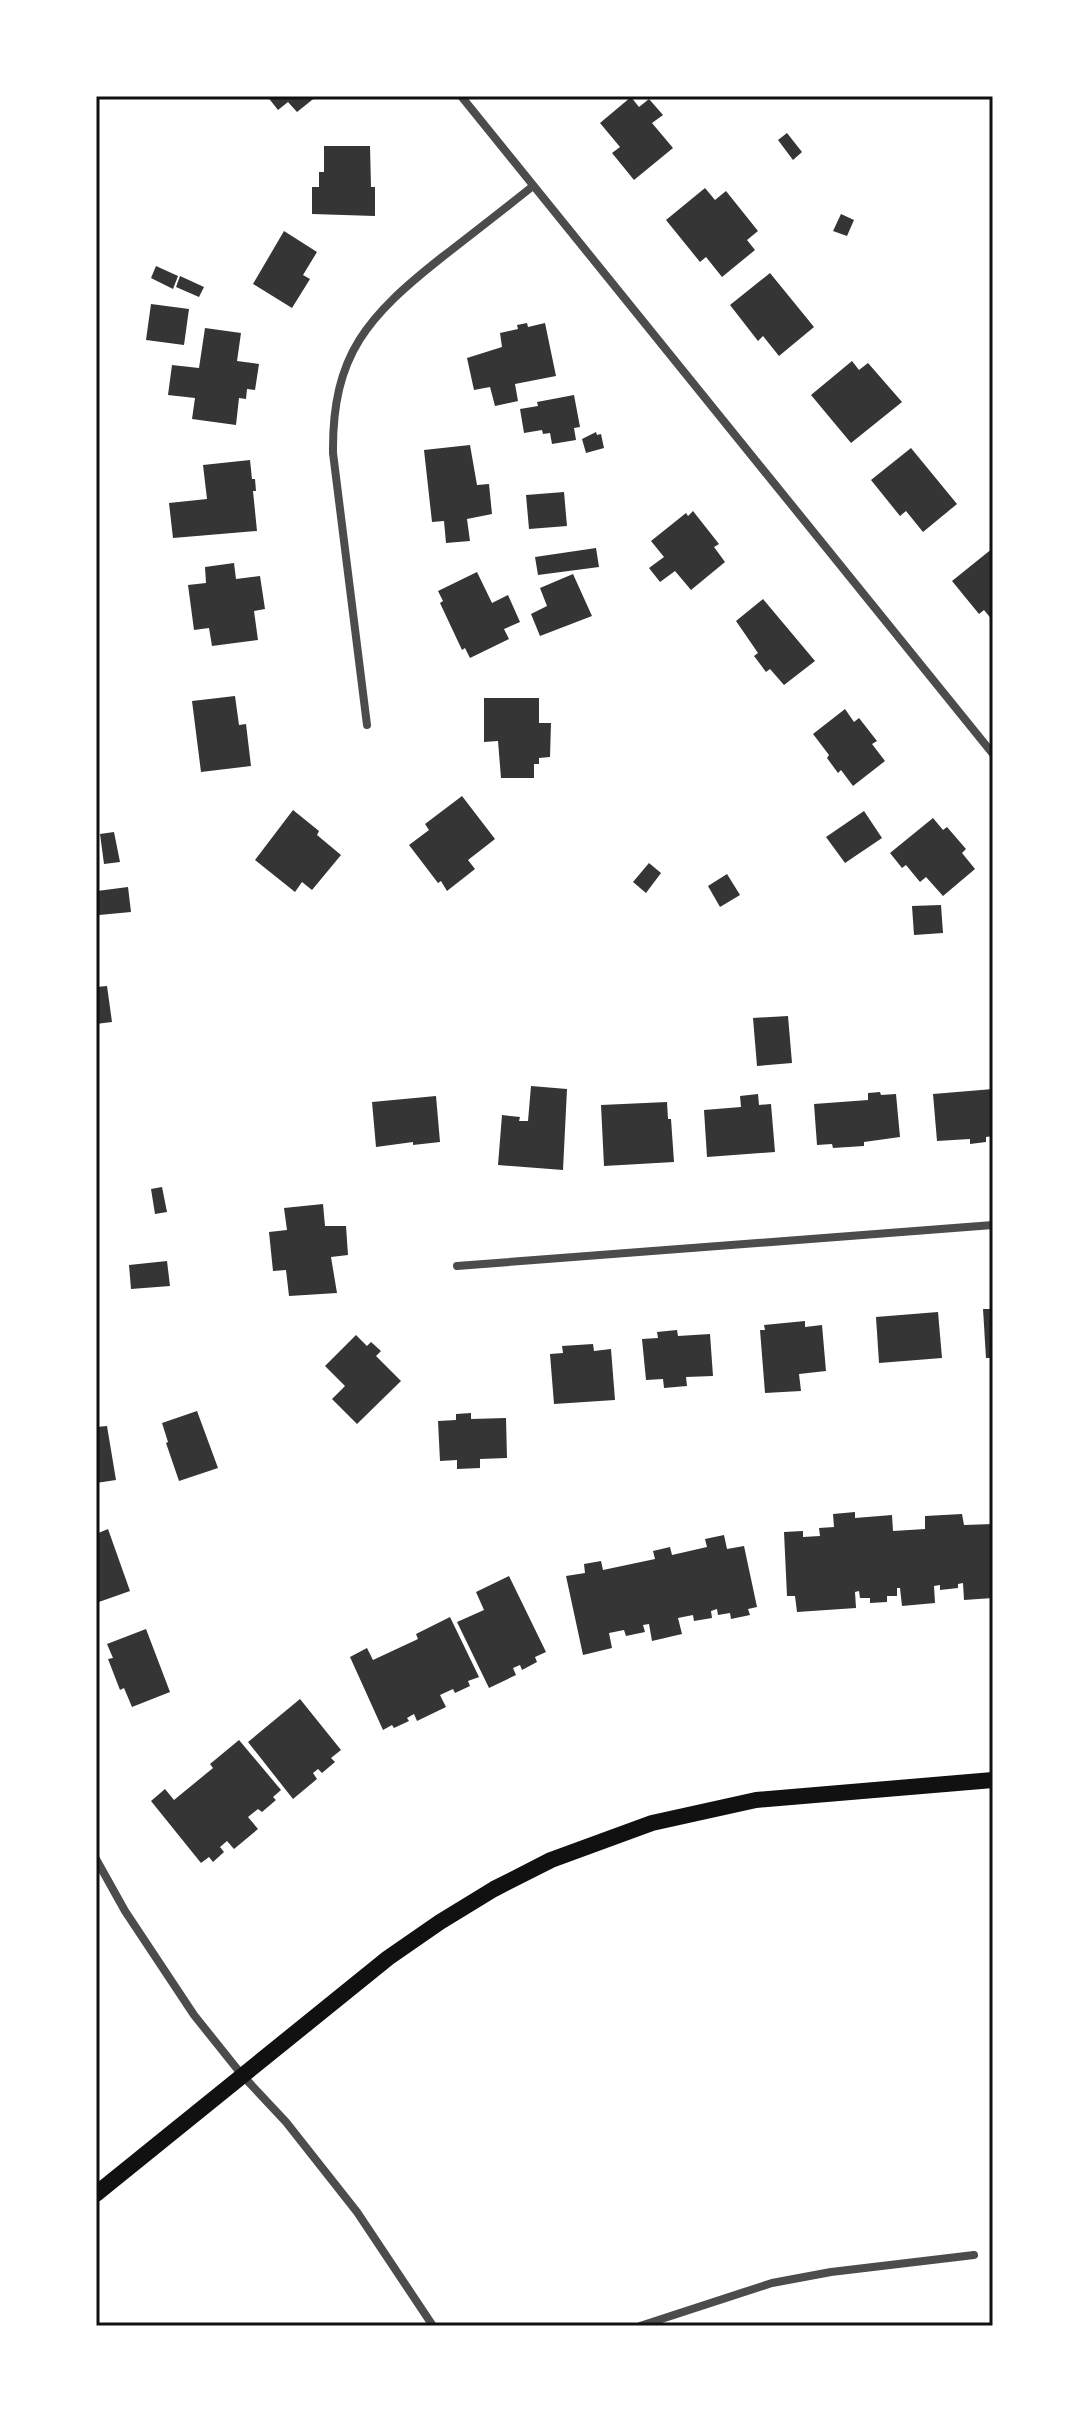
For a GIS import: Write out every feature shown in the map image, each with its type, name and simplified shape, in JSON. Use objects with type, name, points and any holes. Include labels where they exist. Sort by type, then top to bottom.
[{"type":"main road","points":[[96,2194],[388,1958],[494,1889],[551,1860],[665,1820],[756,1800],[993,1780]]},
{"type":"street","points":[[461,96],[993,754]]},
{"type":"street","points":[[367,725],[333,453],[332,425],[336,396],[357,344],[390,300],[533,186]]},
{"type":"street","points":[[457,1266],[993,1225]]},
{"type":"street","points":[[96,1859],[158,1964],[194,2015],[242,2075],[286,2122],[357,2212],[433,2326]]},
{"type":"street","points":[[640,2326],[772,2283],[831,2272],[974,2255]]},
{"type":"building","points":[[267,96],[317,96],[297,112],[288,102],[278,110]]},
{"type":"building","points":[[631,97],[639,107],[649,99],[663,115],[652,123],[673,148],[634,180],[612,153],[620,147],[600,123]]},
{"type":"building","points":[[787,133],[802,152],[793,160],[778,140]]},
{"type":"building","points":[[324,146],[370,146],[375,216],[312,214],[312,187],[319,187],[319,172],[324,172]]},
{"type":"building","points":[[705,188],[715,200],[726,191],[758,231],[747,240],[755,250],[722,277],[706,257],[700,262],[666,220]]},
{"type":"building","points":[[841,214],[854,220],[847,236],[833,231]]},
{"type":"building","points":[[284,231],[317,252],[303,275],[310,279],[292,308],[253,284]]},
{"type":"building","points":[[156,266],[178,276],[173,289],[151,278]]},
{"type":"building","points":[[770,273],[814,327],[779,356],[763,336],[758,341],[730,305]]},
{"type":"building","points":[[180,276],[204,287],[199,297],[176,287]]},
{"type":"building","points":[[151,304],[189,309],[184,345],[146,340]]},
{"type":"building","points":[[527,323],[528,327],[545,323],[556,376],[515,384],[518,401],[495,406],[490,387],[474,390],[467,358],[502,347],[500,333],[518,329],[517,325]]},
{"type":"building","points":[[205,328],[241,333],[237,361],[259,364],[255,390],[247,389],[246,399],[239,398],[236,425],[192,419],[195,398],[168,395],[172,365],[199,368]]},
{"type":"building","points":[[852,361],[859,370],[868,363],[902,402],[851,443],[811,395]]},
{"type":"building","points":[[574,395],[580,427],[574,428],[576,440],[552,444],[550,433],[543,434],[542,430],[524,433],[520,409],[538,406],[537,402]]},
{"type":"building","points":[[596,432],[597,435],[601,434],[604,448],[586,453],[582,439]]},
{"type":"building","points":[[470,445],[477,485],[489,484],[492,514],[467,519],[470,541],[446,543],[444,521],[432,522],[424,450]]},
{"type":"building","points":[[911,448],[957,504],[923,532],[906,511],[900,516],[871,480]]},
{"type":"building","points":[[250,460],[252,479],[255,479],[256,491],[253,491],[257,531],[173,538],[169,503],[207,499],[203,465]]},
{"type":"building","points":[[564,492],[567,526],[529,529],[526,495]]},
{"type":"building","points":[[693,511],[719,544],[714,547],[725,562],[691,590],[675,571],[660,582],[649,568],[664,557],[651,541],[686,513],[688,516]]},
{"type":"building","points":[[596,548],[599,567],[538,575],[535,557]]},
{"type":"building","points":[[993,548],[993,621],[984,610],[979,614],[952,581]]},
{"type":"building","points":[[234,563],[236,579],[260,576],[265,609],[254,611],[258,640],[212,646],[209,628],[194,630],[188,585],[206,583],[205,567]]},
{"type":"building","points":[[477,572],[492,603],[508,595],[520,622],[504,629],[509,639],[470,658],[465,648],[462,650],[440,603],[443,601],[438,591]]},
{"type":"building","points":[[573,574],[592,616],[540,636],[531,614],[547,606],[540,588]]},
{"type":"building","points":[[763,599],[815,661],[784,685],[770,669],[766,672],[754,656],[758,653],[736,621]]},
{"type":"building","points":[[235,696],[239,725],[246,724],[251,766],[201,772],[192,701]]},
{"type":"building","points":[[484,698],[539,698],[539,723],[551,723],[550,757],[539,758],[539,764],[534,764],[534,778],[501,778],[498,741],[484,742]]},
{"type":"building","points":[[845,709],[854,722],[859,718],[877,741],[872,744],[885,761],[853,786],[841,770],[838,773],[813,734]]},
{"type":"building","points":[[462,796],[495,839],[468,860],[475,869],[447,891],[409,845],[429,830],[425,824]]},
{"type":"building","points":[[293,810],[319,831],[317,835],[341,855],[312,890],[302,882],[295,892],[255,860]]},
{"type":"building","points":[[864,811],[882,838],[845,863],[826,837]]},
{"type":"building","points":[[933,818],[943,830],[947,827],[966,849],[962,853],[975,869],[943,896],[926,877],[920,882],[906,865],[902,868],[890,853]]},
{"type":"building","points":[[114,832],[120,862],[104,864],[100,834]]},
{"type":"building","points":[[649,863],[661,873],[646,893],[633,882]]},
{"type":"building","points":[[727,874],[740,895],[720,907],[708,886]]},
{"type":"building","points":[[128,887],[131,912],[99,915],[97,891]]},
{"type":"building","points":[[941,905],[943,933],[914,935],[912,906]]},
{"type":"building","points":[[107,986],[112,1022],[96,1024],[96,987]]},
{"type":"building","points":[[788,1016],[792,1063],[757,1066],[753,1018]]},
{"type":"building","points":[[531,1086],[567,1089],[563,1170],[498,1165],[502,1115],[528,1121]]},
{"type":"building","points":[[993,1089],[993,1136],[986,1137],[986,1142],[970,1144],[970,1139],[937,1141],[933,1094]]},
{"type":"building","points":[[880,1092],[881,1095],[896,1094],[900,1137],[864,1142],[864,1146],[833,1148],[832,1144],[817,1145],[814,1104],[868,1100],[868,1093]]},
{"type":"building","points":[[758,1094],[759,1105],[771,1104],[775,1152],[707,1157],[704,1110],[741,1107],[740,1096]]},
{"type":"building","points":[[436,1096],[440,1142],[376,1147],[372,1102]]},
{"type":"building","points":[[667,1102],[674,1162],[604,1166],[601,1105]]},
{"type":"building","points":[[162,1187],[167,1212],[155,1214],[151,1189]]},
{"type":"building","points":[[323,1204],[325,1226],[346,1226],[348,1255],[331,1257],[337,1293],[289,1296],[286,1270],[273,1271],[269,1232],[287,1230],[284,1208]]},
{"type":"building","points":[[167,1261],[170,1286],[131,1289],[129,1265]]},
{"type":"building","points":[[983,1309],[993,1309],[993,1358],[986,1358]]},
{"type":"building","points":[[938,1312],[942,1358],[879,1363],[876,1317]]},
{"type":"building","points":[[805,1321],[805,1327],[822,1325],[826,1371],[799,1374],[801,1391],[765,1393],[760,1330],[765,1330],[764,1325]]},
{"type":"building","points":[[677,1330],[678,1336],[710,1334],[713,1376],[686,1377],[687,1386],[664,1388],[663,1379],[646,1380],[642,1339],[658,1338],[657,1332]]},
{"type":"building","points":[[356,1335],[367,1346],[371,1342],[381,1351],[376,1356],[401,1381],[357,1424],[332,1399],[345,1386],[325,1366]]},
{"type":"building","points":[[593,1344],[594,1351],[611,1349],[615,1400],[554,1404],[550,1354],[563,1353],[562,1346]]},
{"type":"building","points":[[197,1411],[218,1468],[179,1481],[162,1423]]},
{"type":"building","points":[[471,1413],[471,1419],[506,1418],[507,1458],[480,1459],[480,1468],[457,1469],[457,1460],[440,1461],[438,1421],[456,1420],[456,1414]]},
{"type":"building","points":[[107,1426],[116,1480],[96,1483],[96,1427]]},
{"type":"building","points":[[855,1512],[855,1518],[892,1515],[893,1531],[925,1529],[925,1516],[962,1514],[964,1525],[993,1524],[993,1598],[964,1600],[963,1583],[958,1584],[958,1588],[940,1590],[940,1585],[934,1586],[935,1603],[902,1606],[900,1588],[897,1588],[897,1596],[887,1596],[887,1602],[870,1603],[870,1598],[860,1598],[859,1591],[855,1592],[856,1608],[797,1612],[795,1596],[787,1596],[784,1532],[803,1531],[803,1537],[820,1536],[819,1528],[834,1527],[833,1514]]},
{"type":"building","points":[[108,1529],[130,1591],[96,1603],[96,1534]]},
{"type":"building","points":[[724,1535],[727,1549],[744,1546],[757,1607],[748,1609],[750,1615],[731,1619],[730,1613],[718,1615],[717,1609],[711,1611],[712,1618],[694,1621],[693,1615],[678,1618],[682,1634],[652,1641],[649,1624],[643,1625],[645,1632],[626,1636],[624,1630],[609,1633],[612,1648],[583,1655],[566,1576],[585,1573],[584,1564],[601,1561],[603,1570],[655,1559],[653,1551],[670,1547],[672,1555],[707,1547],[705,1539]]},
{"type":"building","points":[[509,1576],[546,1652],[535,1657],[537,1662],[522,1670],[520,1665],[513,1668],[516,1675],[489,1688],[457,1622],[484,1610],[476,1592]]},
{"type":"building","points":[[450,1617],[479,1677],[468,1681],[470,1686],[455,1693],[453,1689],[440,1695],[446,1707],[417,1721],[414,1714],[407,1718],[409,1721],[383,1730],[350,1657],[367,1648],[373,1660],[418,1639],[416,1634]]},
{"type":"building","points":[[146,1629],[170,1692],[132,1707],[124,1688],[120,1690],[108,1659],[113,1658],[107,1644]]},
{"type":"building","points":[[300,1699],[341,1750],[331,1758],[335,1762],[322,1773],[318,1769],[313,1773],[317,1779],[293,1799],[248,1742]]},
{"type":"building","points":[[239,1740],[281,1790],[273,1797],[276,1800],[262,1812],[258,1809],[248,1817],[258,1829],[234,1849],[227,1841],[220,1847],[224,1852],[213,1862],[209,1857],[201,1863],[151,1801],[165,1789],[174,1800],[213,1768],[210,1764]]}]
